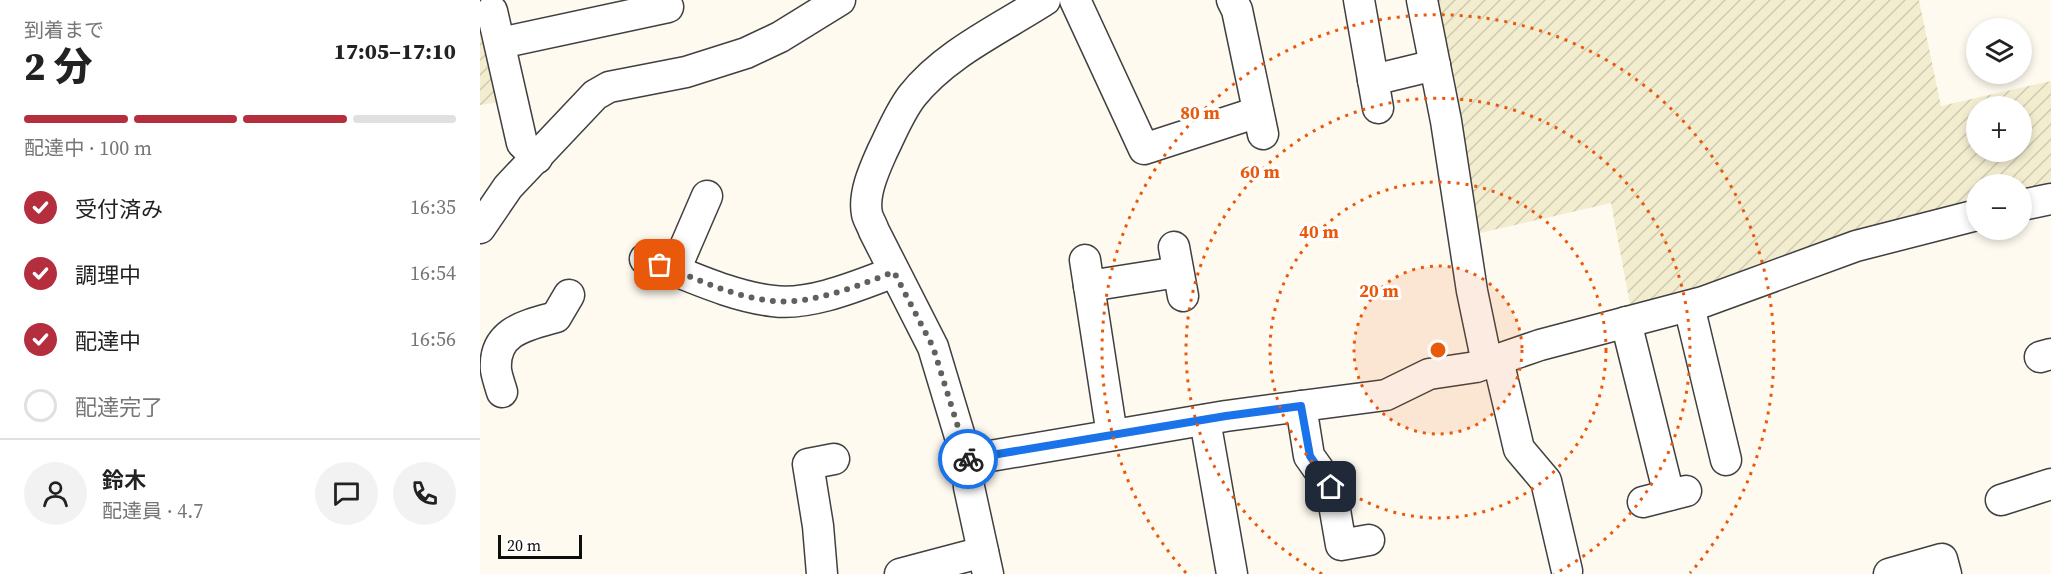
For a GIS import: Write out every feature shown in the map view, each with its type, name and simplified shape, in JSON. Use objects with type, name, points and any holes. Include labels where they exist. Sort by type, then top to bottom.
[{"type":"street","points":[[480,228],[508,187],[596,95],[609,87],[686,72],[746,53],[780,38],[840,0]]},
{"type":"street","points":[[900,574],[985,563],[969,487],[967,460],[933,347],[894,272],[867,213],[867,196],[876,166],[895,124],[911,98],[930,77],[960,53],[1045,0]]},
{"type":"street","points":[[1075,0],[1144,149],[1261,123],[1237,10],[1232,0]]},
{"type":"street","points":[[1359,0],[1375,94],[1435,65]]},
{"type":"street","points":[[1422,0],[1446,121],[1472,291],[1518,449],[1546,481],[1567,571]]},
{"type":"street","points":[[500,43],[650,6]]},
{"type":"street","points":[[492,10],[522,142],[537,158]]},
{"type":"street","points":[[2032,203],[2051,199]]},
{"type":"street","points":[[675,270],[709,207]]},
{"type":"street","points":[[967,460],[1204,420],[1386,395],[1429,374],[1476,367],[1540,345],[1689,306],[1856,246],[1966,218]]},
{"type":"street","points":[[645,259],[736,293],[775,302],[790,312],[805,299],[845,290],[894,272]]},
{"type":"street","points":[[1112,435],[1087,273],[1178,272]]},
{"type":"street","points":[[1689,306],[1726,460]]},
{"type":"street","points":[[499,393],[496,369],[500,345],[510,333],[532,323],[563,315]]},
{"type":"street","points":[[1626,322],[1666,496]]},
{"type":"street","points":[[1301,406],[1310,456],[1331,487],[1341,545],[1369,540]]},
{"type":"street","points":[[1204,420],[1221,563]]},
{"type":"street","points":[[822,574],[818,526],[808,464],[834,459]]},
{"type":"street","points":[[2001,500],[2051,484]]},
{"type":"street","points":[[1889,574],[1942,559],[1946,574]]},
{"type":"shaded area","points":[[1428,0],[1919,0],[1941,106],[1966,100],[1966,162],[2032,162],[2032,96],[1985,96],[2051,81],[2051,193],[2032,198],[2032,174],[1966,174],[1966,212],[1632,315],[1611,203],[1471,235]]},
{"type":"shaded area","points":[[480,1],[502,102],[480,105]]},
{"type":"way so far","points":[[660,265],[736,293],[775,302],[805,299],[845,290],[894,272],[933,347],[968,459]]},
{"type":"route","points":[[968,459],[1226,416],[1301,406],[1310,456],[1331,487]]}]
